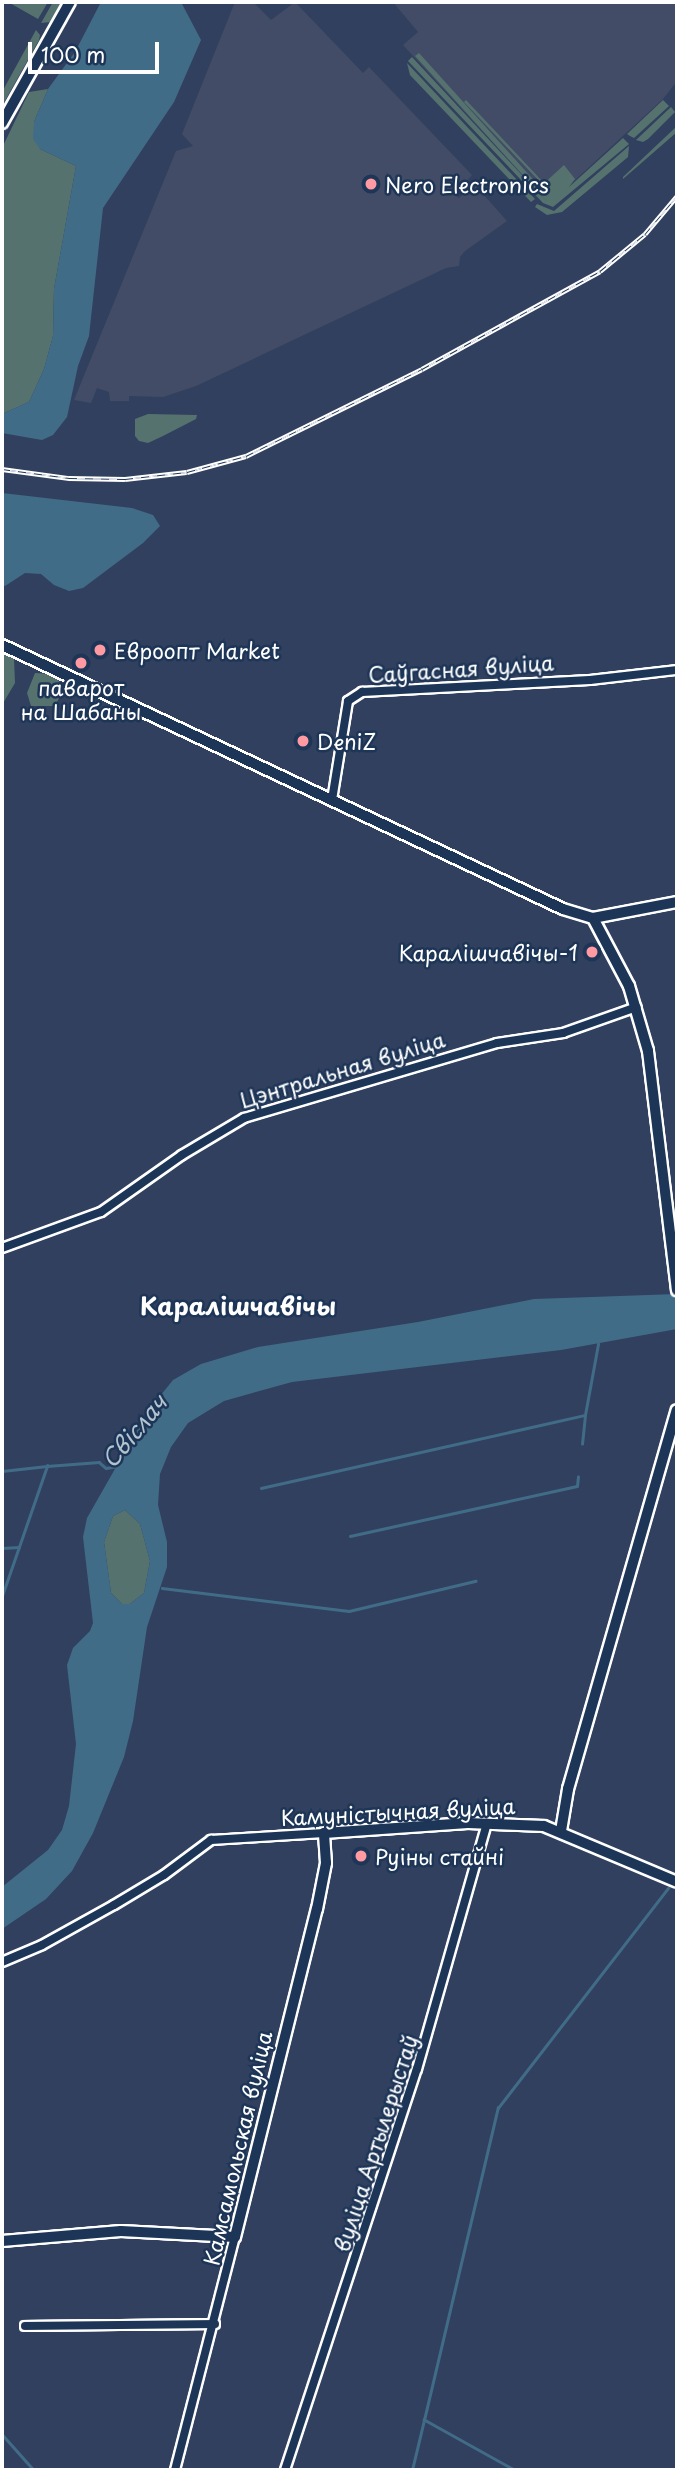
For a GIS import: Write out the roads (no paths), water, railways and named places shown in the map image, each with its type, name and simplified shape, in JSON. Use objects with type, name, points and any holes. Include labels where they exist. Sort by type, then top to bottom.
[{"type":"main road","points":[[2,123],[70,2]]},
{"type":"main road","points":[[2,645],[563,909],[593,918],[677,902]]},
{"type":"street","name":"Саўгасная вуліца","points":[[332,800],[348,701],[362,692],[590,680],[677,670]]},
{"type":"street","points":[[593,918],[617,960],[637,1007],[653,1075],[677,1290]]},
{"type":"street","name":"Цэнтральная вуліца","points":[[2,1248],[107,1208],[182,1155],[244,1118],[497,1043],[563,1032],[637,1007]]},
{"type":"street","points":[[561,1830],[568,1789],[677,1410]]},
{"type":"street","name":"Камуністычная вуліца","points":[[2,1962],[42,1945],[114,1905],[164,1875],[211,1840],[487,1823],[525,1824],[561,1830],[677,1882]]},
{"type":"street","name":"вуліца Артылерыстаў","points":[[285,2470],[417,2069],[487,1823]]},
{"type":"street","name":"Камсамольская вуліца","points":[[175,2470],[215,2324],[266,2104],[317,1909],[326,1863],[324,1833]]},
{"type":"street","points":[[2,2241],[121,2231],[235,2236]]},
{"type":"street","points":[[25,2326],[215,2324]]},
{"type":"waterway","points":[[261,1488],[585,1415],[598,1344]]},
{"type":"waterway","points":[[582,1444],[585,1416]]},
{"type":"waterway","name":"Свіслач","points":[[2,1596],[47,1466],[99,1462],[106,1468],[118,1466]]},
{"type":"waterway","points":[[2,1471],[47,1466]]},
{"type":"waterway","points":[[350,1536],[577,1486],[578,1477]]},
{"type":"waterway","points":[[2,1548],[19,1547]]},
{"type":"waterway","points":[[162,1588],[349,1611],[475,1581]]},
{"type":"waterway","points":[[514,2470],[424,2420],[498,2108],[668,1888]]},
{"type":"waterway","points":[[412,2470],[424,2420]]},
{"type":"waterway","points":[[2,2434],[34,2470]]},
{"type":"railway","points":[[2,469],[69,478],[125,479],[187,472],[246,456],[422,369],[600,271],[645,234],[677,196]]},
{"type":"place","name":"Nero Electronics","points":[[371,184]]},
{"type":"place","name":"Евроопт Market","points":[[100,650]]},
{"type":"place","name":"паварот на Шабаны","points":[[81,663]]},
{"type":"place","name":"DeniZ","points":[[303,741]]},
{"type":"place","name":"Каралішчавічы-1","points":[[592,952]]},
{"type":"place","name":"Руіны стайні","points":[[361,1856]]},
{"type":"district","name":"Каралішчавічы","points":[[238,1306]]}]
